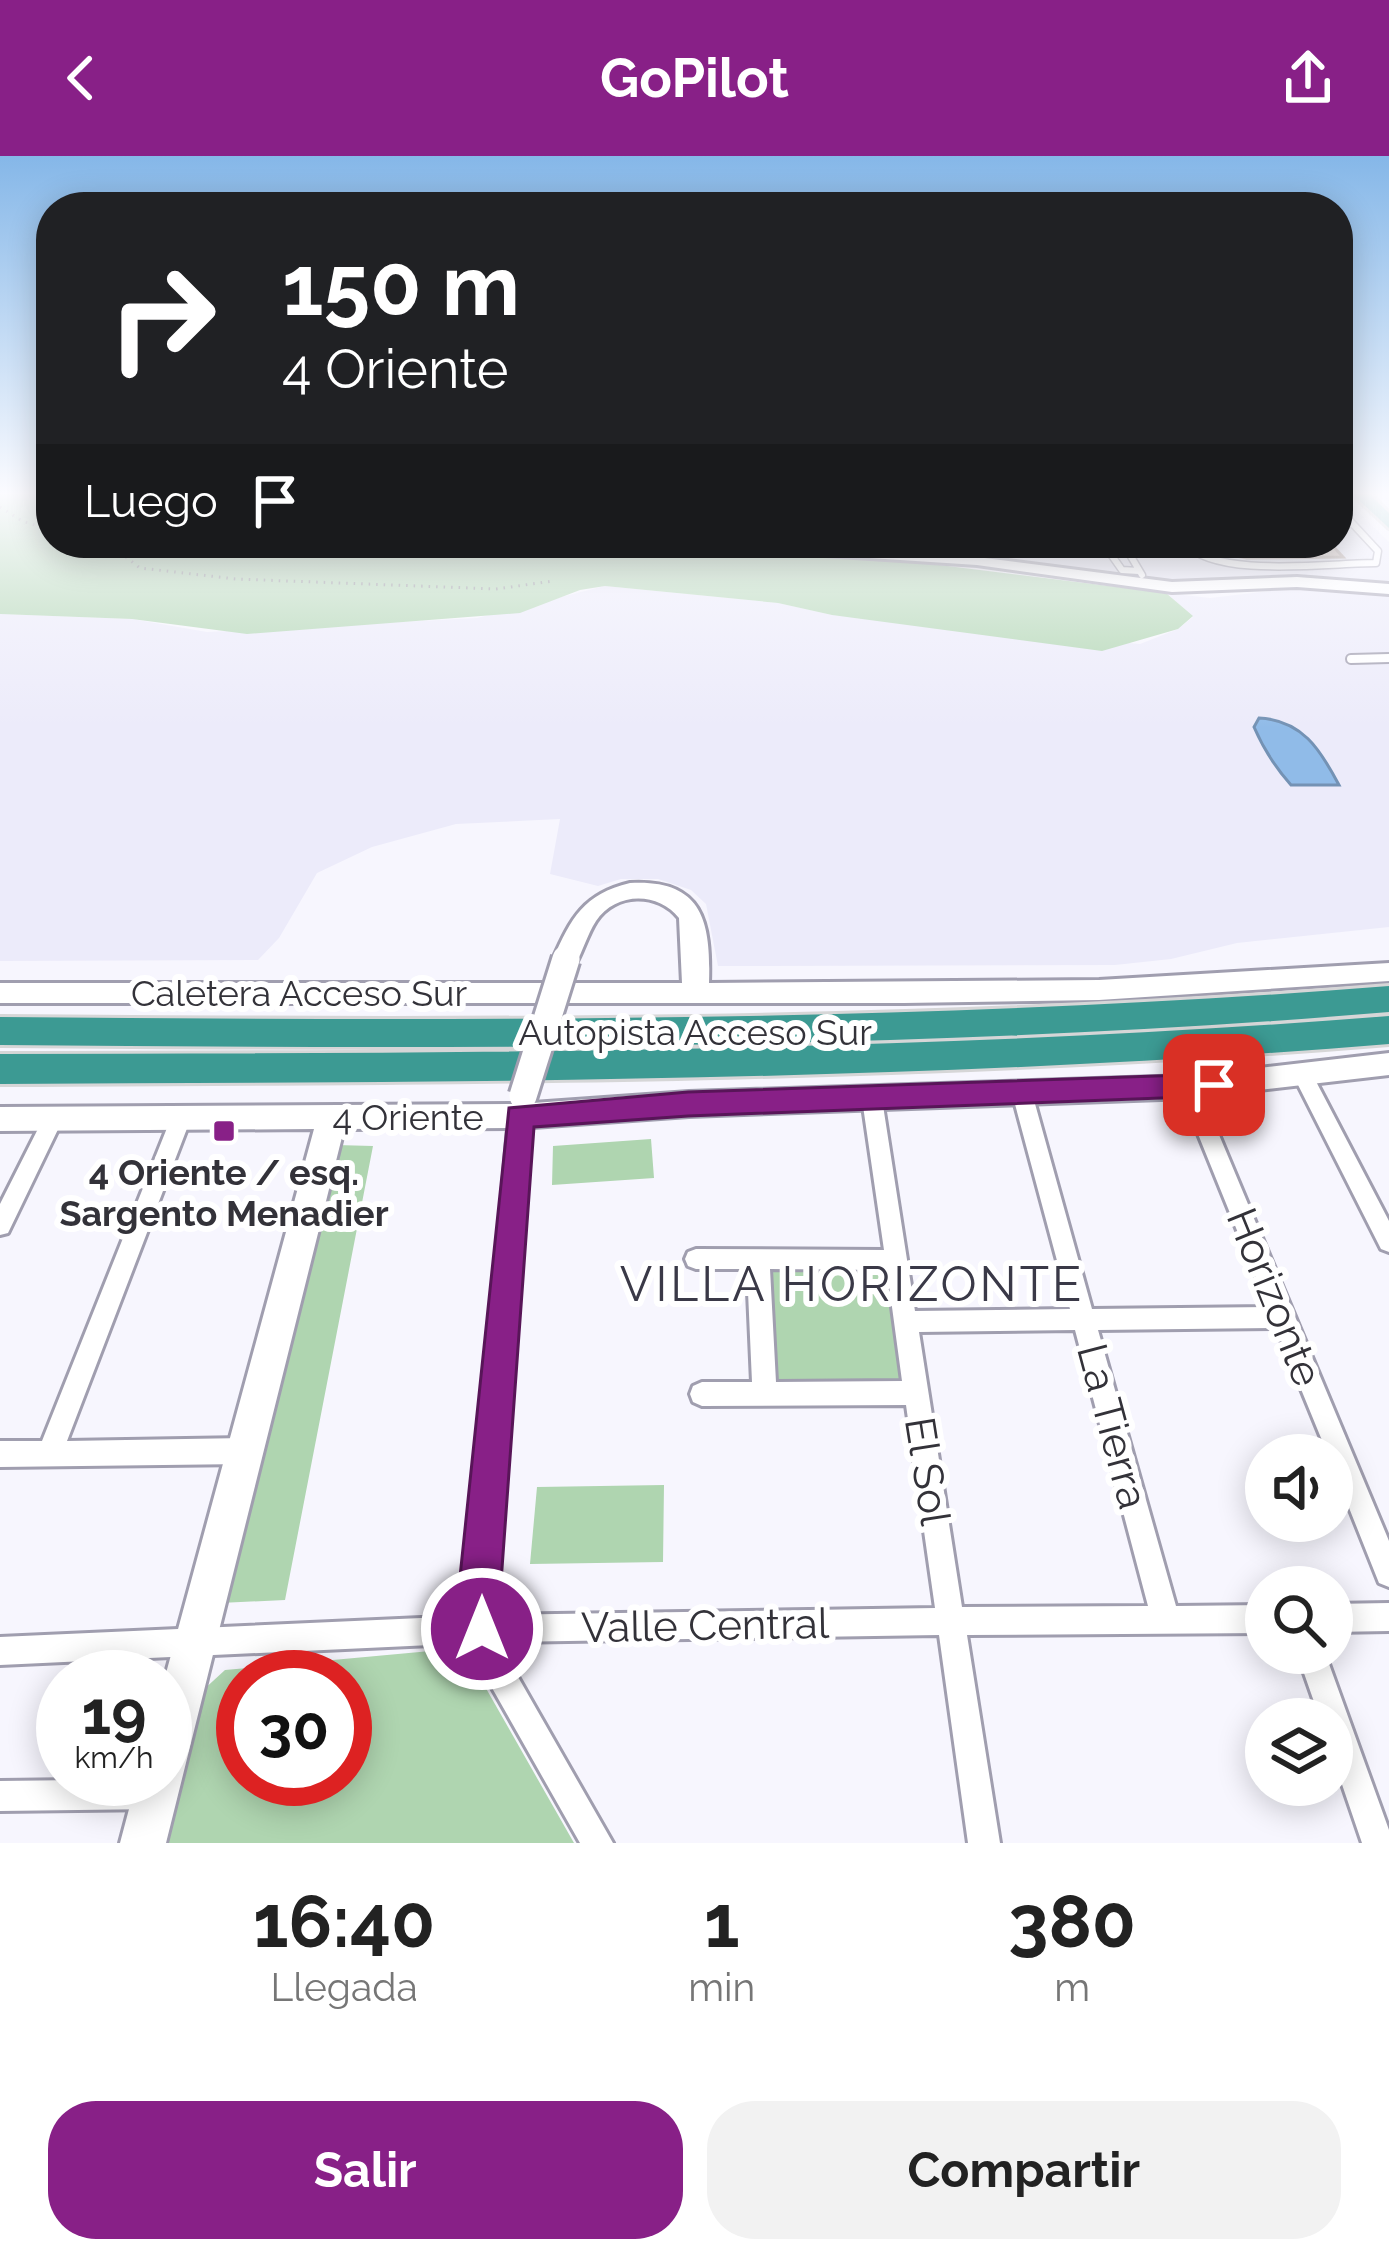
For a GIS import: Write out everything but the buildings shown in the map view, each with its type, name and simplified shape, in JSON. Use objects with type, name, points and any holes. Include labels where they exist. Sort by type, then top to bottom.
[{"type":"highway","name":"Autopista Acceso Sur","points":[[0,1031],[867,1031],[1118,1020],[1389,999]]},
{"type":"highway","name":"Autopista Acceso Sur","points":[[0,1069],[783,1062],[1136,1048],[1389,1030]]},
{"type":"main road","points":[[521,1106],[566,959],[585,917],[597,904],[625,892],[657,892],[678,901],[693,923],[695,992]]},
{"type":"main road","name":"Caletera Acceso Sur","points":[[0,993],[1099,990],[1389,973]]},
{"type":"main road","name":"4 Oriente","points":[[0,1119],[332,1117],[521,1106],[1189,1087],[1389,1064]]},
{"type":"main road","points":[[192,1653],[332,1117]]},
{"type":"main road","points":[[143,1843],[153,1806]]},
{"type":"street","points":[[1072,571],[1204,588],[1285,582],[1389,589]]},
{"type":"street","points":[[1304,1075],[1389,1242]]},
{"type":"street","name":"Horizonte","points":[[1189,1087],[1389,1573]]},
{"type":"street","name":"La Tierra","points":[[1022,1093],[1166,1620]]},
{"type":"street","name":"El Sol","points":[[872,1099],[984,1843]]},
{"type":"street","points":[[521,1106],[479,1596],[482,1629],[493,1662],[597,1843]]},
{"type":"street","points":[[50,1453],[182,1118]]},
{"type":"street","points":[[0,1226],[53,1119]]},
{"type":"street","points":[[696,1259],[896,1260]]},
{"type":"street","points":[[758,1259],[765,1394]]},
{"type":"street","points":[[905,1322],[1283,1317]]},
{"type":"street","points":[[702,1394],[916,1393]]},
{"type":"street","points":[[0,1454],[244,1451]]},
{"type":"street","points":[[1353,1618],[1389,1617]]},
{"type":"street","name":"Valle Central","points":[[0,1651],[482,1629],[1245,1619]]},
{"type":"street","points":[[1318,1674],[1378,1843]]},
{"type":"street","points":[[0,1796],[36,1792]]},
{"type":"lane","points":[[1124,571],[1143,578]]},
{"type":"lane","points":[[1139,571],[1143,578]]},
{"type":"lane","points":[[1351,658],[1389,658]]},
{"type":"path","points":[[164,571],[236,579],[475,589],[553,581]]},
{"type":"shaded area","points":[[1075,571],[1389,571],[1389,584],[1317,577],[1251,578],[1217,586],[1160,584]]},
{"type":"shaded area","points":[[605,586],[778,603],[832,615],[1140,644],[1178,629],[1193,617],[1166,593],[1210,598],[1286,589],[1389,595],[1389,927],[1237,943],[1171,959],[1115,965],[718,966],[706,904],[691,890],[658,879],[621,879],[598,886],[550,874],[560,819],[456,824],[372,847],[317,873],[279,938],[258,960],[0,961],[0,614],[132,619],[207,632],[477,618]]},
{"type":"green space","points":[[0,571],[986,571],[1166,593],[1193,616],[1178,629],[1102,651],[832,615],[778,603],[605,586],[580,590],[520,613],[247,634],[132,619],[0,614]]},
{"type":"green space","points":[[651,1139],[654,1178],[552,1185],[553,1146]]},
{"type":"green space","points":[[336,1145],[373,1146],[285,1600],[220,1603]]},
{"type":"green space","points":[[886,1269],[903,1381],[773,1383],[766,1271]]},
{"type":"green space","points":[[664,1485],[663,1562],[530,1564],[537,1487]]},
{"type":"green space","points":[[463,1648],[574,1843],[162,1843],[172,1806],[192,1806],[192,1727],[201,1692],[216,1678],[216,1806],[372,1806],[372,1656]]},
{"type":"water","points":[[1259,718],[1287,724],[1308,739],[1339,785],[1291,785],[1254,727]]},
{"type":"place","name":"4 Oriente / esq. Sargento Menadier","points":[[224,1131]]},
{"type":"district","name":"VILLA HORIZONTE","points":[[852,1284]]},
{"type":"route","points":[[482,1629],[479,1596],[519,1116],[688,1104],[1214,1085]]}]
